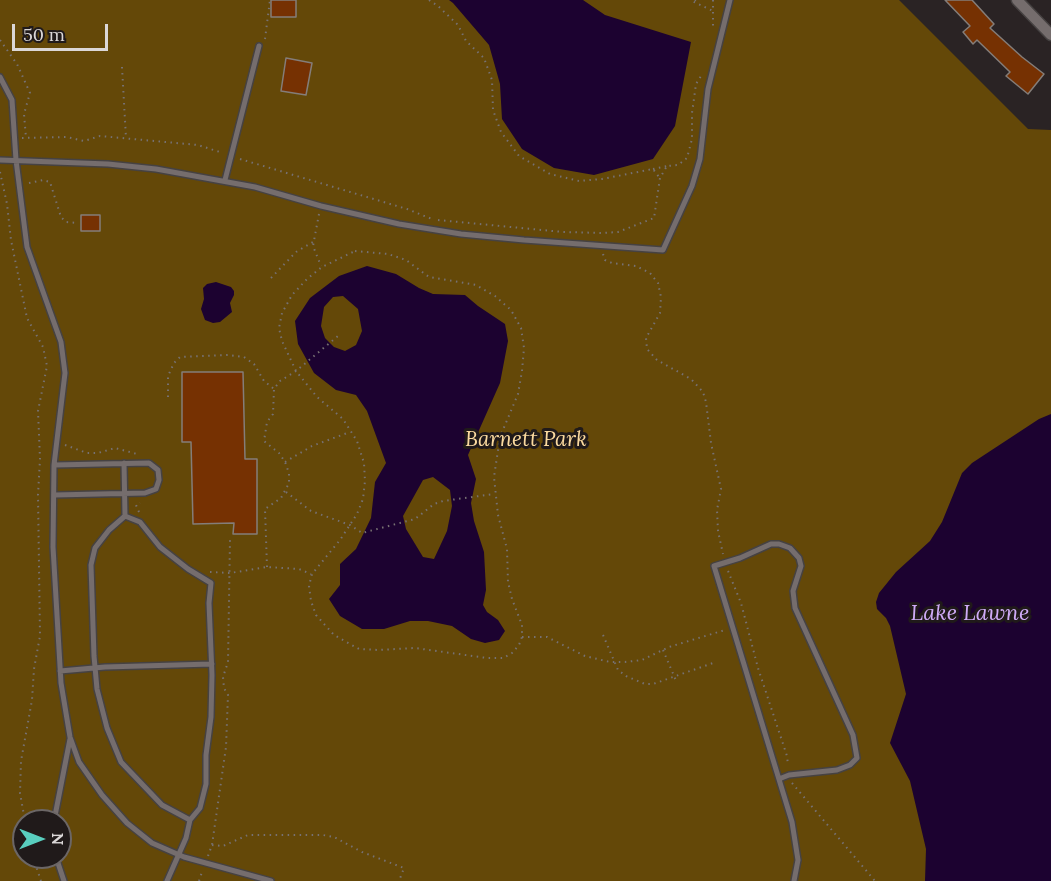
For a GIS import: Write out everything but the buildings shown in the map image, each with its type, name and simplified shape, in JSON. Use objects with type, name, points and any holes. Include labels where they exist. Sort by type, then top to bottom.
[{"type":"street","points":[[1017,0],[1051,35]]},
{"type":"lane","points":[[0,160],[108,164],[156,169],[225,180],[399,224],[461,234],[663,250],[692,186],[700,159],[708,89],[730,0]]},
{"type":"lane","points":[[225,180],[262,45]]},
{"type":"lane","points":[[0,77],[12,100],[16,160],[27,247],[61,342],[64,373],[54,465],[53,547],[60,671],[70,737],[79,762],[102,795],[127,823],[152,843],[179,855],[271,881]]},
{"type":"lane","points":[[124,463],[125,516]]},
{"type":"lane","points":[[54,465],[149,463],[158,470],[159,480],[156,489],[144,493],[54,495]]},
{"type":"lane","points":[[125,516],[140,522],[160,547],[188,570],[211,583],[209,603],[212,664],[211,717],[206,755],[206,784],[200,808],[190,820],[186,838],[167,881]]},
{"type":"lane","points":[[125,516],[109,530],[95,548],[91,565],[97,689],[107,728],[122,762],[162,805],[190,820]]},
{"type":"lane","points":[[779,779],[837,770],[850,765],[857,758],[854,735],[795,608],[793,591],[801,566],[799,558],[790,548],[771,544],[714,566],[794,832],[798,860],[794,881]]},
{"type":"lane","points":[[60,671],[212,664]]},
{"type":"lane","points":[[56,809],[70,737]]},
{"type":"path","points":[[262,45],[270,0]]},
{"type":"path","points":[[429,0],[458,25],[466,41],[484,58],[492,80],[493,110],[501,132],[519,156],[549,174],[579,181],[678,165],[687,158],[692,139],[692,113],[696,84],[702,75]]},
{"type":"path","points":[[688,0],[713,11]]},
{"type":"path","points":[[713,0],[714,29]]},
{"type":"path","points":[[0,40],[17,64],[30,93],[24,114],[26,138]]},
{"type":"path","points":[[122,67],[126,138]]},
{"type":"path","points":[[15,138],[67,137],[84,141],[100,136],[198,145],[407,209],[432,219],[563,232],[618,232],[654,218],[660,178],[667,166]]},
{"type":"path","points":[[653,169],[660,178]]},
{"type":"path","points":[[0,172],[27,318],[43,347],[47,366],[38,411],[40,636],[21,761],[20,793],[23,809]]},
{"type":"path","points":[[2,187],[43,180],[50,182],[61,217],[66,222],[78,223]]},
{"type":"path","points":[[321,206],[313,242],[322,267]]},
{"type":"path","points":[[603,233],[605,260],[636,266],[650,273],[658,283],[661,297],[660,313],[646,338],[647,349],[657,360],[691,379],[703,392],[721,489],[717,510],[718,531],[725,562],[741,603],[787,756],[792,785],[814,807],[875,881]]},
{"type":"path","points":[[271,278],[296,252],[313,242]]},
{"type":"path","points":[[355,251],[388,254],[406,260],[429,277],[476,285],[495,296],[511,310],[521,328],[524,348],[518,394],[500,438],[494,477],[495,494],[507,549],[508,582],[522,625],[522,638],[512,653],[503,658],[487,658],[415,648],[360,649],[334,635],[316,615],[311,602],[309,586],[312,574],[357,514],[363,499],[365,481],[364,463],[357,441],[344,419],[318,397],[296,371],[282,341],[279,328],[282,313],[292,295],[322,267],[355,251]]},
{"type":"path","points":[[267,567],[265,509],[286,492],[289,483],[289,473],[285,462],[279,453],[264,441],[267,422],[273,414],[274,389],[280,381],[296,371],[338,336]]},
{"type":"path","points":[[168,397],[168,376],[174,363],[180,357],[228,355],[244,357],[254,364],[264,381],[274,389]]},
{"type":"path","points":[[285,462],[312,446],[351,432]]},
{"type":"path","points":[[56,443],[73,446],[87,453],[98,453],[115,448],[138,454]]},
{"type":"path","points":[[286,492],[311,511],[350,525],[362,533],[415,519],[434,504],[443,501],[495,494]]},
{"type":"path","points":[[142,501],[136,505],[144,517]]},
{"type":"path","points":[[199,881],[212,845],[226,747],[228,695],[224,688],[223,677],[228,662],[230,539]]},
{"type":"path","points":[[208,572],[230,573],[267,567],[299,569],[312,574]]},
{"type":"path","points":[[522,638],[547,638],[585,656],[614,662],[642,660],[663,650],[746,624]]},
{"type":"path","points":[[603,635],[618,670],[645,684],[653,684],[713,663]]},
{"type":"path","points":[[663,650],[677,683]]},
{"type":"path","points":[[212,845],[223,846],[248,835],[334,837],[362,852],[404,868],[399,881]]},
{"type":"green space","name":"Barnett Park","points":[[0,0],[899,0],[1028,129],[1051,130],[1051,881],[0,881]]},
{"type":"water","points":[[449,0],[583,0],[605,15],[691,42],[675,126],[653,159],[594,175],[554,168],[522,149],[502,119],[500,84],[489,45]]},
{"type":"water","points":[[367,266],[396,274],[433,294],[465,295],[505,324],[508,341],[500,383],[468,455],[476,479],[471,503],[484,552],[486,590],[483,605],[505,631],[499,640],[485,643],[471,639],[452,626],[428,621],[410,621],[384,629],[362,629],[340,616],[329,599],[340,585],[340,564],[356,549],[371,518],[375,482],[386,463],[367,411],[356,395],[336,390],[314,373],[298,344],[295,321],[310,298],[339,276]],"holes":[[[343,296],[358,309],[362,331],[356,345],[345,351],[334,347],[325,338],[321,326],[324,307],[333,297]],[[433,477],[450,490],[452,506],[447,531],[434,559],[423,557],[406,529],[403,516],[423,480]]]},
{"type":"water","points":[[216,282],[231,287],[234,295],[230,303],[232,312],[220,322],[213,323],[205,320],[201,309],[204,299],[203,288],[207,284]]},
{"type":"water","name":"Lake Lawne","points":[[1051,414],[1051,881],[925,881],[926,849],[910,781],[890,743],[906,694],[890,626],[877,609],[876,602],[879,593],[896,572],[930,541],[942,522],[962,473],[972,463],[1039,419]]}]
